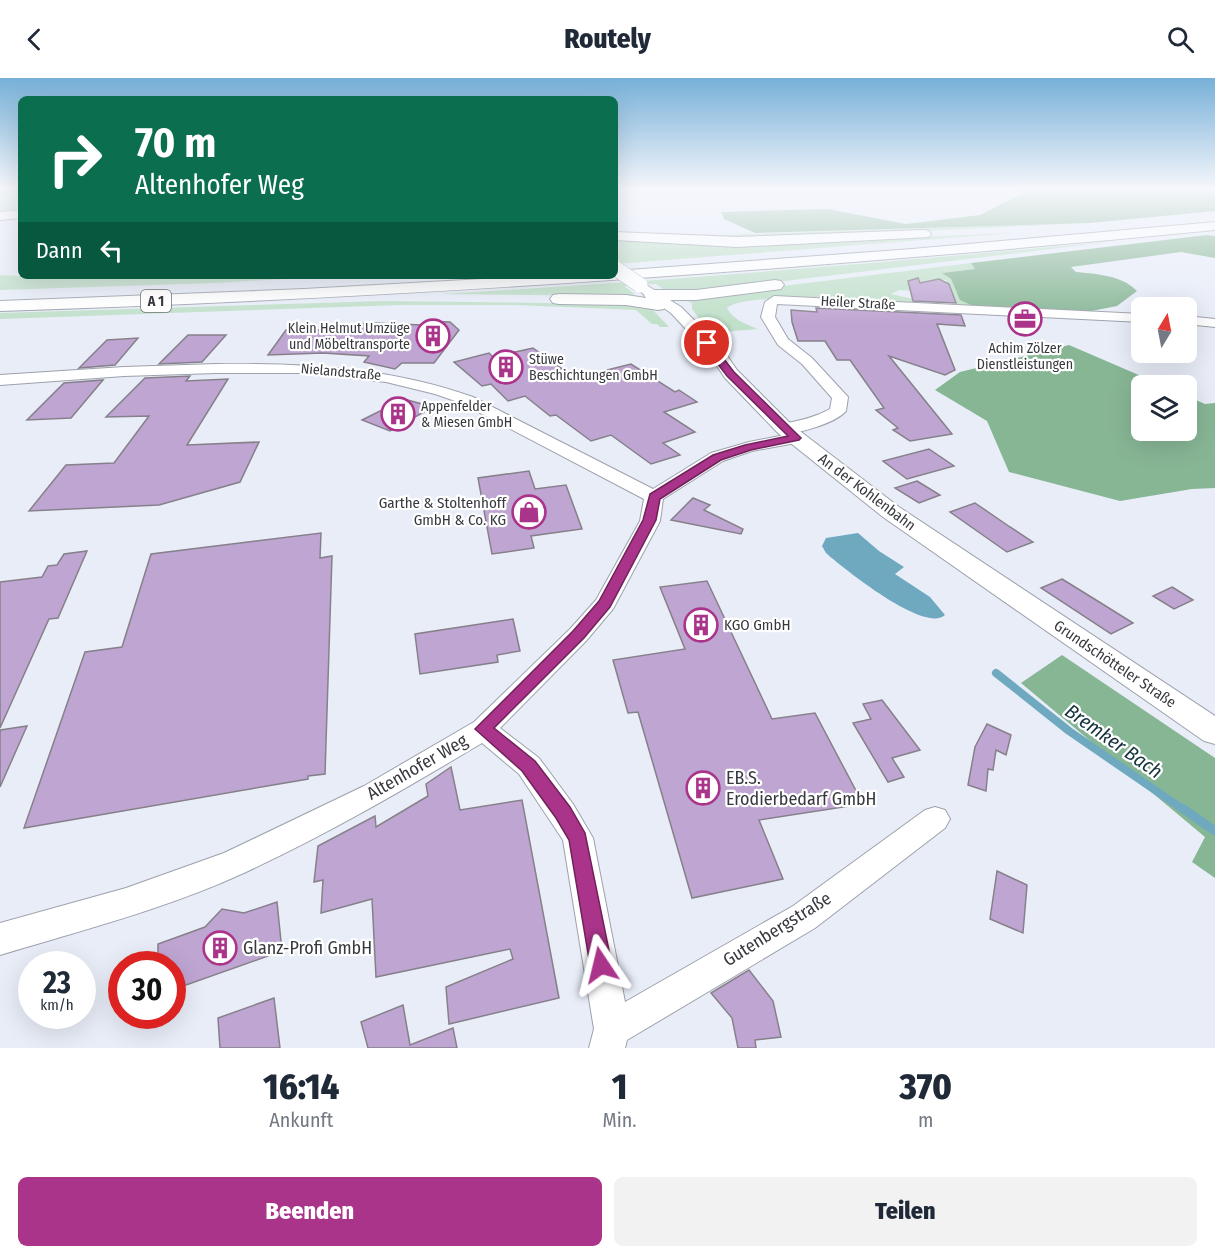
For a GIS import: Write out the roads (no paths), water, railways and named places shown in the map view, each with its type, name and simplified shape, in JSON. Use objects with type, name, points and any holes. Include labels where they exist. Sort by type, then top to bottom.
[{"type":"highway","points":[[618,237],[737,242],[911,234]]},
{"type":"highway","points":[[618,268],[1045,234]]},
{"type":"highway","name":"A 1","points":[[618,277],[718,271],[1124,234]]},
{"type":"highway","points":[[874,273],[1188,234]]},
{"type":"highway","points":[[180,291],[314,279]]},
{"type":"highway","name":"A 1","points":[[0,296],[180,291],[438,279]]},
{"type":"highway","name":"A 1","points":[[0,306],[312,295],[583,279]]},
{"type":"highway","points":[[312,295],[344,299],[626,300],[650,294],[696,295],[795,282]]},
{"type":"highway","points":[[676,310],[681,302],[696,295]]},
{"type":"main road","name":"An der Kohlenbahn","points":[[618,270],[650,294],[711,362],[731,374]]},
{"type":"main road","name":"An der Kohlenbahn","points":[[650,294],[661,298],[676,310],[715,351],[731,374],[790,433],[891,512],[1015,596]]},
{"type":"main road","name":"Grundschötteler Straße","points":[[1015,596],[1215,732]]},
{"type":"street","name":"Heiler Straße","points":[[790,433],[821,421],[838,411],[840,397],[807,362],[783,342],[768,317],[771,302],[774,300],[1131,317]]},
{"type":"street","points":[[1197,321],[1215,323]]},
{"type":"street","name":"Nielandstraße","points":[[0,380],[142,370],[231,368],[336,369],[398,378],[438,388],[467,400],[654,497]]},
{"type":"street","points":[[654,497],[717,458],[790,433]]},
{"type":"street","name":"Altenhofer Weg","points":[[0,939],[126,903],[234,863],[374,794],[483,729],[578,635],[605,604],[650,520],[654,497]]},
{"type":"street","name":"Gutenbergstraße","points":[[483,729],[529,766],[578,838],[609,1038],[804,916],[935,819]]},
{"type":"water","points":[[858,533],[879,551],[904,567],[895,574],[930,597],[945,615],[935,618],[903,608],[849,572],[826,553],[822,546],[826,538]]},
{"type":"waterway","name":"Bremker Bach","points":[[996,673],[1069,731],[1184,810]]},
{"type":"waterway","name":"Bremker Bach","points":[[1182,808],[1215,831]]},
{"type":"place","name":"Achim Zölzer Dienstleistungen","points":[[1025,319]]},
{"type":"place","name":"Klein Helmut Umzüge und Möbeltransporte","points":[[433,336]]},
{"type":"place","name":"Stüwe Beschichtungen GmbH","points":[[506,367]]},
{"type":"place","name":"Appenfelder & Miesen GmbH","points":[[398,414]]},
{"type":"place","name":"Garthe & Stoltenhoff GmbH & Co. KG","points":[[529,512]]},
{"type":"place","name":"KGO GmbH","points":[[701,625]]},
{"type":"place","name":"EB.S. Erodierbedarf GmbH","points":[[703,788]]},
{"type":"place","name":"Glanz-Profi GmbH","points":[[220,948]]}]
